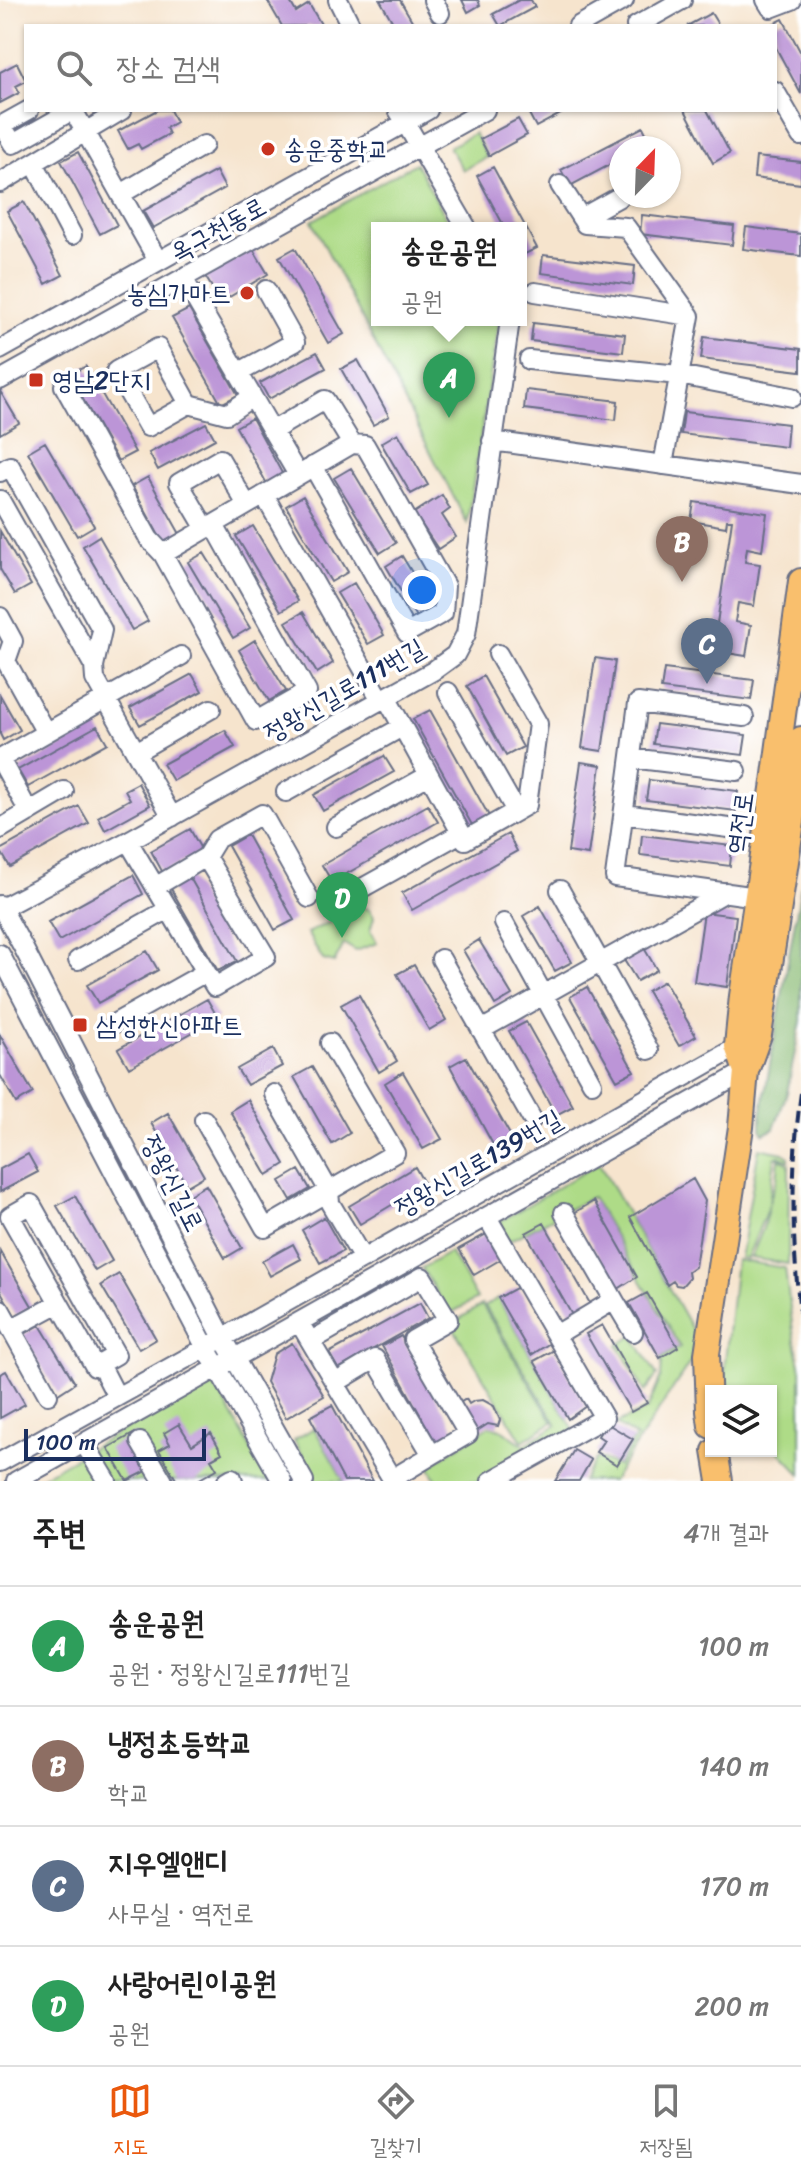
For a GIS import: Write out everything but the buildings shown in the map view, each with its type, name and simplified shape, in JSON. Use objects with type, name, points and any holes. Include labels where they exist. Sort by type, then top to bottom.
[{"type":"main road","name":"역전로","points":[[709,1385],[707,1354],[741,1127],[757,897],[801,581]]},
{"type":"main road","name":"역전로","points":[[748,1040],[793,816],[801,739]]},
{"type":"main road","points":[[716,1457],[720,1481]]},
{"type":"street","points":[[338,0],[350,24]]},
{"type":"street","points":[[582,24],[624,0]]},
{"type":"street","points":[[640,24],[682,0]]},
{"type":"street","points":[[766,0],[771,8],[792,0]]},
{"type":"street","points":[[777,94],[801,136]]},
{"type":"street","points":[[25,112],[2,125],[13,144],[69,112]]},
{"type":"street","points":[[74,112],[158,261]]},
{"type":"street","points":[[0,183],[119,112]]},
{"type":"street","name":"옥구천동로","points":[[0,380],[481,112]]},
{"type":"street","points":[[402,116],[464,222]]},
{"type":"street","name":"옥구천동로","points":[[0,350],[158,261],[402,116]]},
{"type":"street","points":[[121,194],[204,145]]},
{"type":"street","points":[[34,163],[72,235]]},
{"type":"street","points":[[560,185],[585,224],[626,227],[690,316],[663,465]]},
{"type":"street","points":[[581,218],[609,203]]},
{"type":"street","points":[[163,554],[210,527],[264,495],[306,471],[352,444],[365,445],[445,586],[443,613],[407,633],[306,471],[272,431],[183,278]]},
{"type":"street","points":[[238,373],[295,342],[266,290]]},
{"type":"street","points":[[535,292],[690,316]]},
{"type":"street","name":"정왕신길로111번길","points":[[0,907],[172,817],[433,671],[455,655],[466,634],[509,326]]},
{"type":"street","points":[[529,360],[679,375],[792,397]]},
{"type":"street","points":[[64,386],[256,721],[307,692],[210,527],[179,483],[220,459],[247,505]]},
{"type":"street","points":[[189,404],[227,414],[252,397]]},
{"type":"street","points":[[272,431],[325,400],[352,444]]},
{"type":"street","points":[[492,441],[801,484]]},
{"type":"street","points":[[0,472],[10,466],[102,630],[94,666],[95,679],[172,817]]},
{"type":"street","points":[[264,495],[402,727],[465,840],[527,805],[538,724],[498,654]]},
{"type":"street","points":[[0,500],[94,666]]},
{"type":"street","points":[[0,617],[13,641],[6,661],[46,733]]},
{"type":"street","points":[[29,812],[0,759],[181,656]]},
{"type":"street","points":[[448,692],[516,811]]},
{"type":"street","points":[[744,717],[638,703],[615,877],[757,897]]},
{"type":"street","points":[[136,752],[211,709]]},
{"type":"street","points":[[286,792],[402,727]]},
{"type":"street","points":[[631,758],[737,771]]},
{"type":"street","points":[[336,827],[429,775]]},
{"type":"street","points":[[0,829],[64,791]]},
{"type":"street","points":[[155,887],[206,857],[217,839],[262,814],[309,898]]},
{"type":"street","points":[[624,814],[729,828]]},
{"type":"street","points":[[346,897],[461,833]]},
{"type":"street","points":[[128,841],[215,987],[266,957],[206,857]]},
{"type":"street","points":[[560,890],[649,1050]]},
{"type":"street","points":[[481,1030],[726,892]]},
{"type":"street","name":"정왕신길로","points":[[0,907],[223,1338],[304,1481]]},
{"type":"street","points":[[78,960],[169,909]]},
{"type":"street","points":[[504,923],[592,1083]]},
{"type":"street","name":"정왕신길로","points":[[0,954],[206,1348],[282,1481]]},
{"type":"street","points":[[441,959],[532,1119]]},
{"type":"street","points":[[115,1023],[206,972]]},
{"type":"street","name":"정왕신길로139번길","points":[[0,1462],[748,1040]]},
{"type":"street","points":[[204,1120],[265,1228],[395,1153],[330,1043]]},
{"type":"street","name":"정왕신길로139번길","points":[[16,1481],[746,1071]]},
{"type":"street","points":[[274,1094],[329,1191],[330,1203],[363,1259]]},
{"type":"street","points":[[31,1204],[116,1355],[95,1367],[59,1303],[10,1216],[31,1204]]},
{"type":"street","points":[[564,1213],[633,1332]]},
{"type":"street","points":[[487,1217],[604,1418],[491,1481]]},
{"type":"street","points":[[299,1322],[392,1479],[468,1434],[413,1340],[448,1320],[422,1277],[311,1341]]},
{"type":"street","points":[[556,1335],[614,1300]]},
{"type":"street","points":[[11,1329],[59,1303]]},
{"type":"street","points":[[0,1309],[48,1395]]},
{"type":"street","points":[[335,1383],[375,1359],[432,1455]]},
{"type":"street","points":[[100,1364],[117,1397]]},
{"type":"street","points":[[140,1442],[163,1481]]},
{"type":"street","points":[[84,1443],[107,1481]]},
{"type":"street","points":[[227,1481],[232,1478],[233,1481]]},
{"type":"green space","points":[[474,133],[487,157],[463,170],[449,147]]},
{"type":"green space","points":[[416,163],[449,222],[371,222],[371,326],[498,326],[467,523],[312,221]]},
{"type":"green space","points":[[801,886],[801,1021],[787,1093],[774,1129],[764,1134],[761,1116]]},
{"type":"green space","points":[[361,907],[369,909],[374,917],[370,931],[377,943],[356,951],[344,944],[334,963],[323,960],[307,933]]},
{"type":"green space","points":[[759,1148],[789,1157],[789,1161],[779,1156],[775,1158],[769,1203],[777,1179],[779,1158],[789,1164],[788,1264],[751,1258],[769,1204],[747,1259],[740,1258]]},
{"type":"green space","points":[[599,1163],[703,1349],[693,1358],[612,1481],[582,1481],[597,1458],[618,1466],[636,1437],[616,1424],[648,1408],[661,1377],[662,1358],[680,1347],[592,1197],[505,1243],[494,1225]]},
{"type":"green space","points":[[450,1252],[477,1299],[449,1314],[422,1268]]},
{"type":"green space","points":[[736,1260],[785,1268],[801,1370],[801,1474],[777,1449],[777,1385],[724,1385]]},
{"type":"green space","points":[[498,1298],[576,1434],[491,1481],[437,1481],[429,1466],[489,1426],[501,1429],[524,1445],[557,1425],[485,1306]]},
{"type":"green space","points":[[482,1305],[553,1422],[522,1441],[451,1324]]},
{"type":"green space","points":[[633,1336],[657,1375],[645,1392],[618,1345]]},
{"type":"green space","points":[[212,1379],[269,1481],[34,1481]]},
{"type":"green space","points":[[314,1428],[344,1481],[317,1481],[294,1440]]},
{"type":"railway","points":[[801,1093],[795,1150],[794,1208],[801,1322]]},
{"type":"place","name":"송운중학교","points":[[268,149]]},
{"type":"place","name":"농심가마트","points":[[247,293]]},
{"type":"place","name":"영남2단지","points":[[36,380]]},
{"type":"place","name":"송운공원","points":[[449,418]]},
{"type":"place","name":"냉정초등학교","points":[[682,582]]},
{"type":"place","name":"지우엘앤디","points":[[707,684]]},
{"type":"place","name":"사랑어린이공원","points":[[342,938]]},
{"type":"place","name":"삼성한신아파트","points":[[80,1025]]}]
